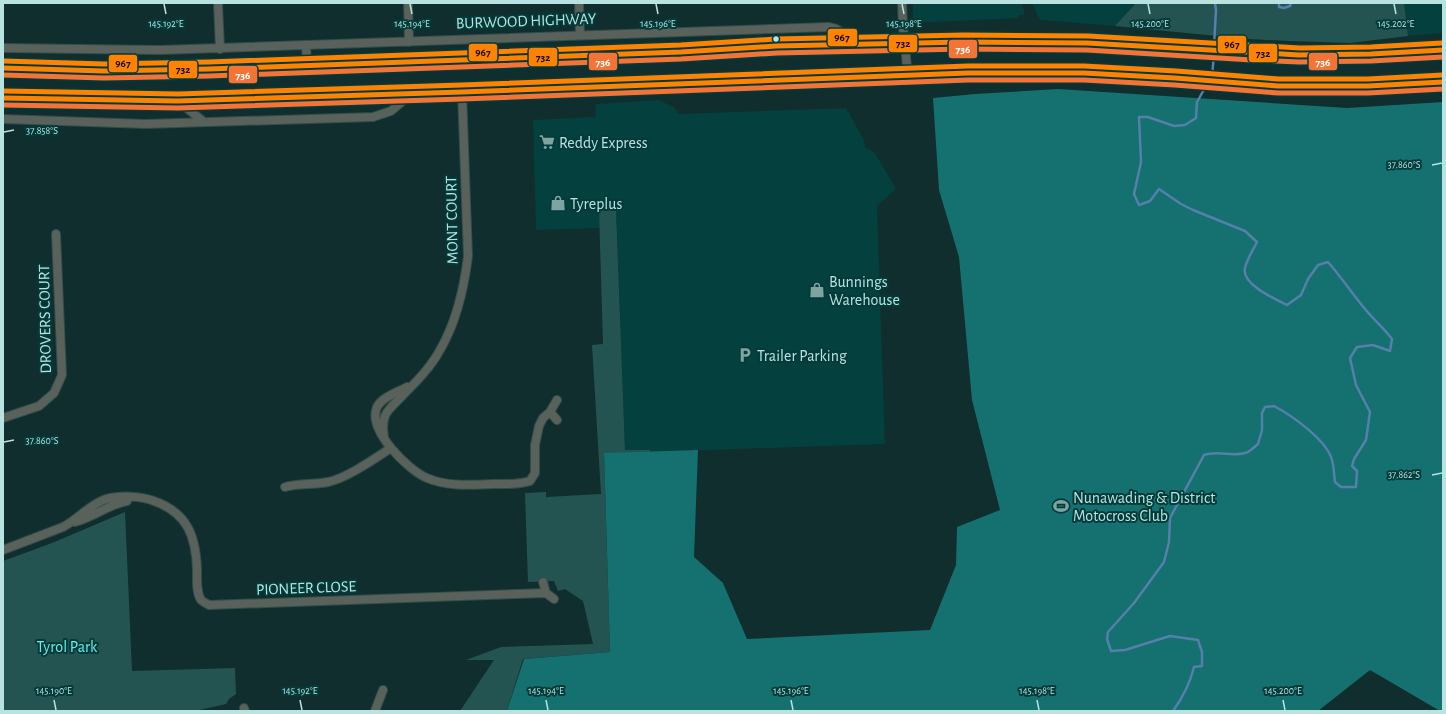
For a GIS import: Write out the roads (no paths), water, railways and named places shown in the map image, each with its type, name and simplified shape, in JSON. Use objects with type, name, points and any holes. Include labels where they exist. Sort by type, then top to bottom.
[{"type":"highway","points":[[3,68],[104,70],[209,69],[681,52],[852,44],[1043,41],[1186,47],[1249,53],[1316,55],[1391,54],[1443,50]]},
{"type":"highway","points":[[3,98],[178,101],[1045,72],[1175,78],[1278,86],[1322,87],[1402,85],[1443,82]]},
{"type":"street","points":[[218,3],[220,49]]},
{"type":"street","points":[[408,3],[409,42]]},
{"type":"street","points":[[578,3],[580,35]]},
{"type":"street","points":[[902,3],[908,76]]},
{"type":"street","name":"BURWOOD HIGHWAY","points":[[3,48],[140,51],[220,49],[828,27],[835,27],[844,34],[852,44]]},
{"type":"street","points":[[306,45],[307,66]]},
{"type":"street","name":"MONT COURT","points":[[462,92],[468,256],[466,275],[460,302],[450,331],[440,352],[415,382],[381,402],[376,413],[378,423],[384,438],[391,448],[407,465],[426,478],[437,482],[465,485],[523,483],[530,481],[535,473],[536,435],[543,418],[550,412],[557,400]]},
{"type":"street","points":[[3,119],[146,124],[373,117],[391,111],[411,93]]},
{"type":"street","points":[[178,101],[204,122]]},
{"type":"street","name":"DROVERS COURT","points":[[3,418],[39,406],[54,393],[62,375],[56,234]]},
{"type":"street","points":[[550,412],[557,420]]},
{"type":"street","points":[[284,487],[337,480],[391,448]]},
{"type":"street","name":"PIONEER CLOSE","points":[[3,550],[71,523],[92,506],[106,499],[113,497],[147,498],[169,507],[178,513],[188,527],[195,546],[198,593],[202,600],[209,605],[546,593]]},
{"type":"street","points":[[543,582],[546,593],[554,599]]},
{"type":"street","points":[[375,711],[382,690]]},
{"type":"waterway","points":[[1214,46],[1215,3]]},
{"type":"waterway","points":[[1279,3],[1279,7],[1284,8],[1290,6],[1291,3]]},
{"type":"waterway","points":[[1212,76],[1214,55]]},
{"type":"waterway","points":[[1173,711],[1186,690],[1194,667],[1202,666],[1202,652],[1198,640],[1170,636],[1125,650],[1111,651],[1107,639],[1108,632],[1134,603],[1164,562],[1169,542],[1170,518],[1204,455],[1214,453],[1240,454],[1250,451],[1258,444],[1262,430],[1262,413],[1265,407],[1274,406],[1290,415],[1316,436],[1323,444],[1329,452],[1332,460],[1335,482],[1341,487],[1356,487],[1357,471],[1352,466],[1354,459],[1366,440],[1370,412],[1356,385],[1350,358],[1357,347],[1373,345],[1390,351],[1392,339],[1365,309],[1328,262],[1318,265],[1308,279],[1301,295],[1287,305],[1260,290],[1248,280],[1245,274],[1245,268],[1257,242],[1245,231],[1193,210],[1181,204],[1159,189],[1150,201],[1139,205],[1134,194],[1141,162],[1139,117],[1148,117],[1174,126],[1185,125],[1196,118],[1197,102],[1206,86]]},
{"type":"place","name":"Reddy Express","points":[[547,142]]},
{"type":"place","name":"Tyreplus","points":[[558,203]]},
{"type":"place","name":"Bunnings Warehouse","points":[[817,290]]},
{"type":"place","name":"Trailer Parking","points":[[745,355]]},
{"type":"place","name":"Nunawading & District Motocross Club","points":[[1061,506]]},
{"type":"park label","name":"Tyrol Park","points":[[67,646]]}]
